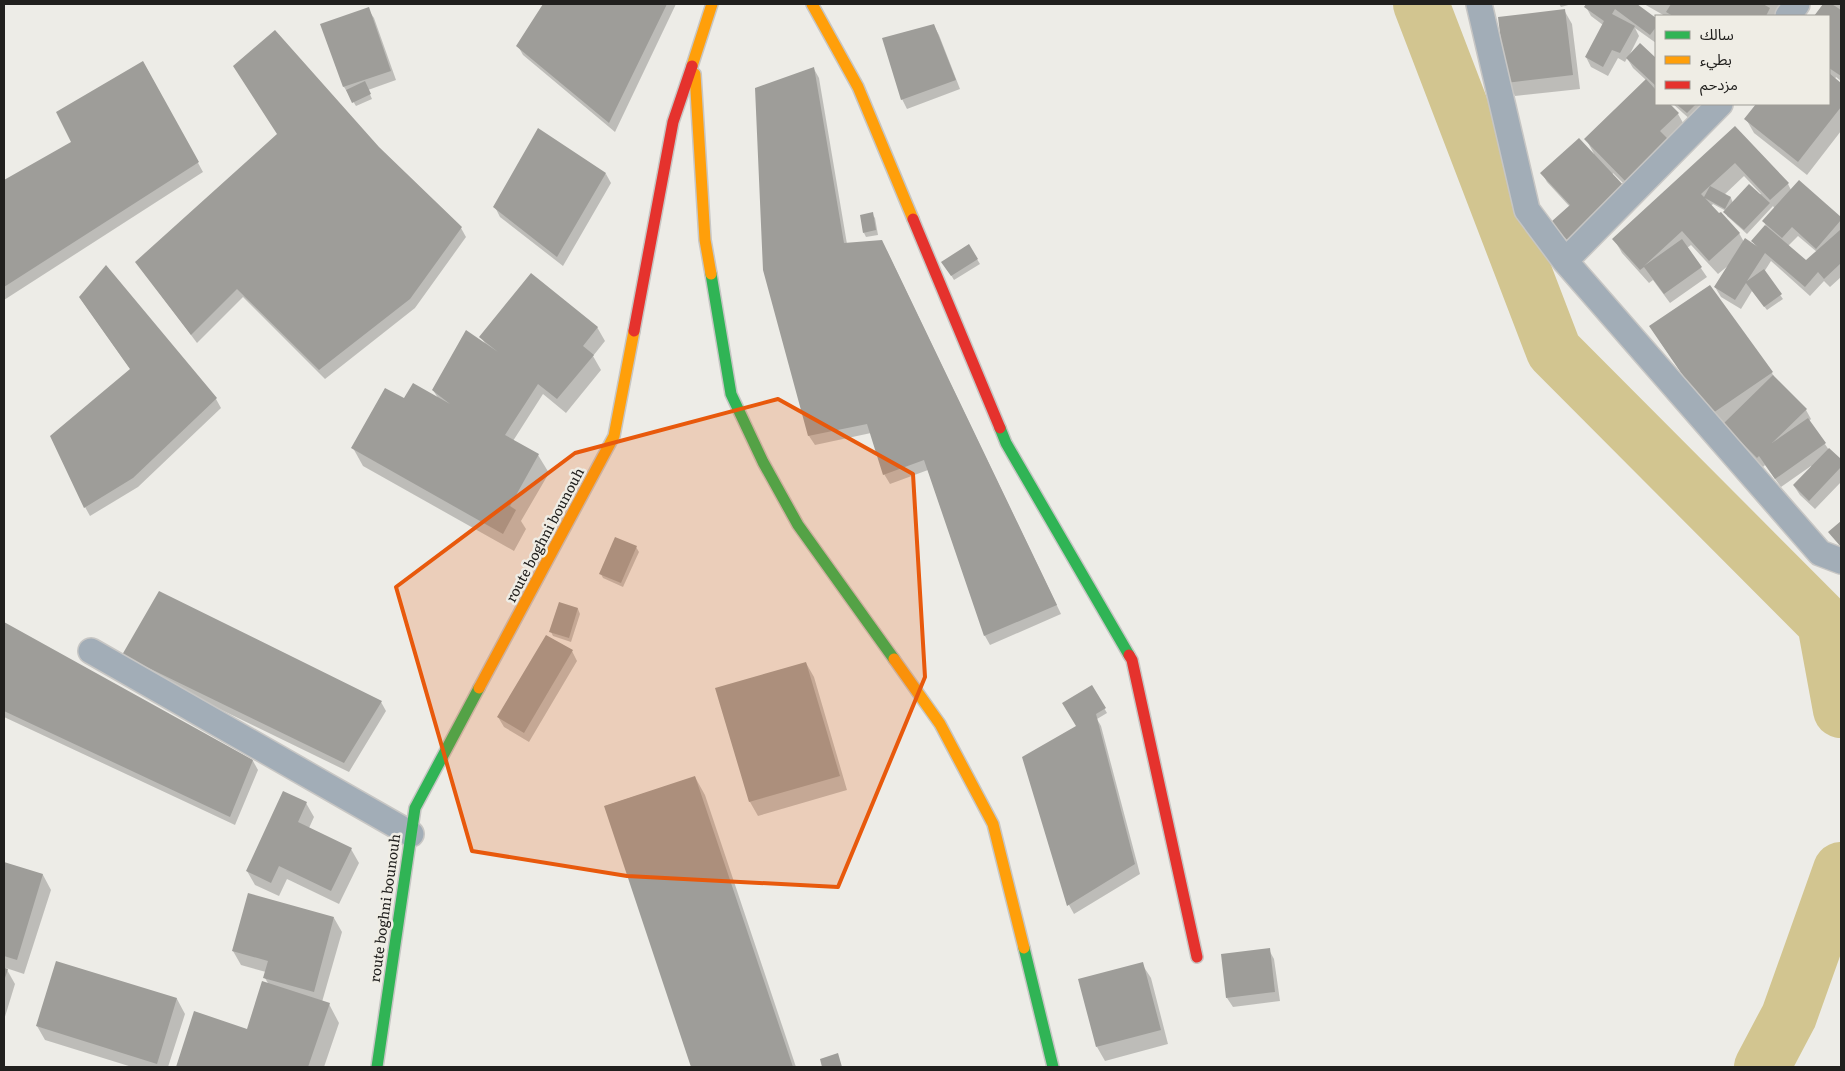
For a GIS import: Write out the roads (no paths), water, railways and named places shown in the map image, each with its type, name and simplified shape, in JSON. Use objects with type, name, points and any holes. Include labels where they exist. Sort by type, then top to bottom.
[{"type":"street","name":"route boghni bounouh","points":[[377,1067],[415,808],[614,436],[673,122],[712,4]]},
{"type":"street","points":[[812,4],[858,87],[1006,443],[1132,660],[1197,957]]},
{"type":"street","points":[[1478,4],[1527,210],[1565,261],[1820,553],[1841,561]]},
{"type":"street","points":[[1789,15],[1797,4]]},
{"type":"street","points":[[694,60],[705,240],[731,394],[762,462],[798,525],[940,724],[993,824],[1053,1067]]},
{"type":"street","points":[[1565,261],[1719,105]]},
{"type":"street","points":[[90,651],[411,834]]},
{"type":"waterway","points":[[1421,4],[1554,351],[1825,623],[1841,710]]},
{"type":"waterway","points":[[1762,1067],[1789,1016],[1841,870]]}]
